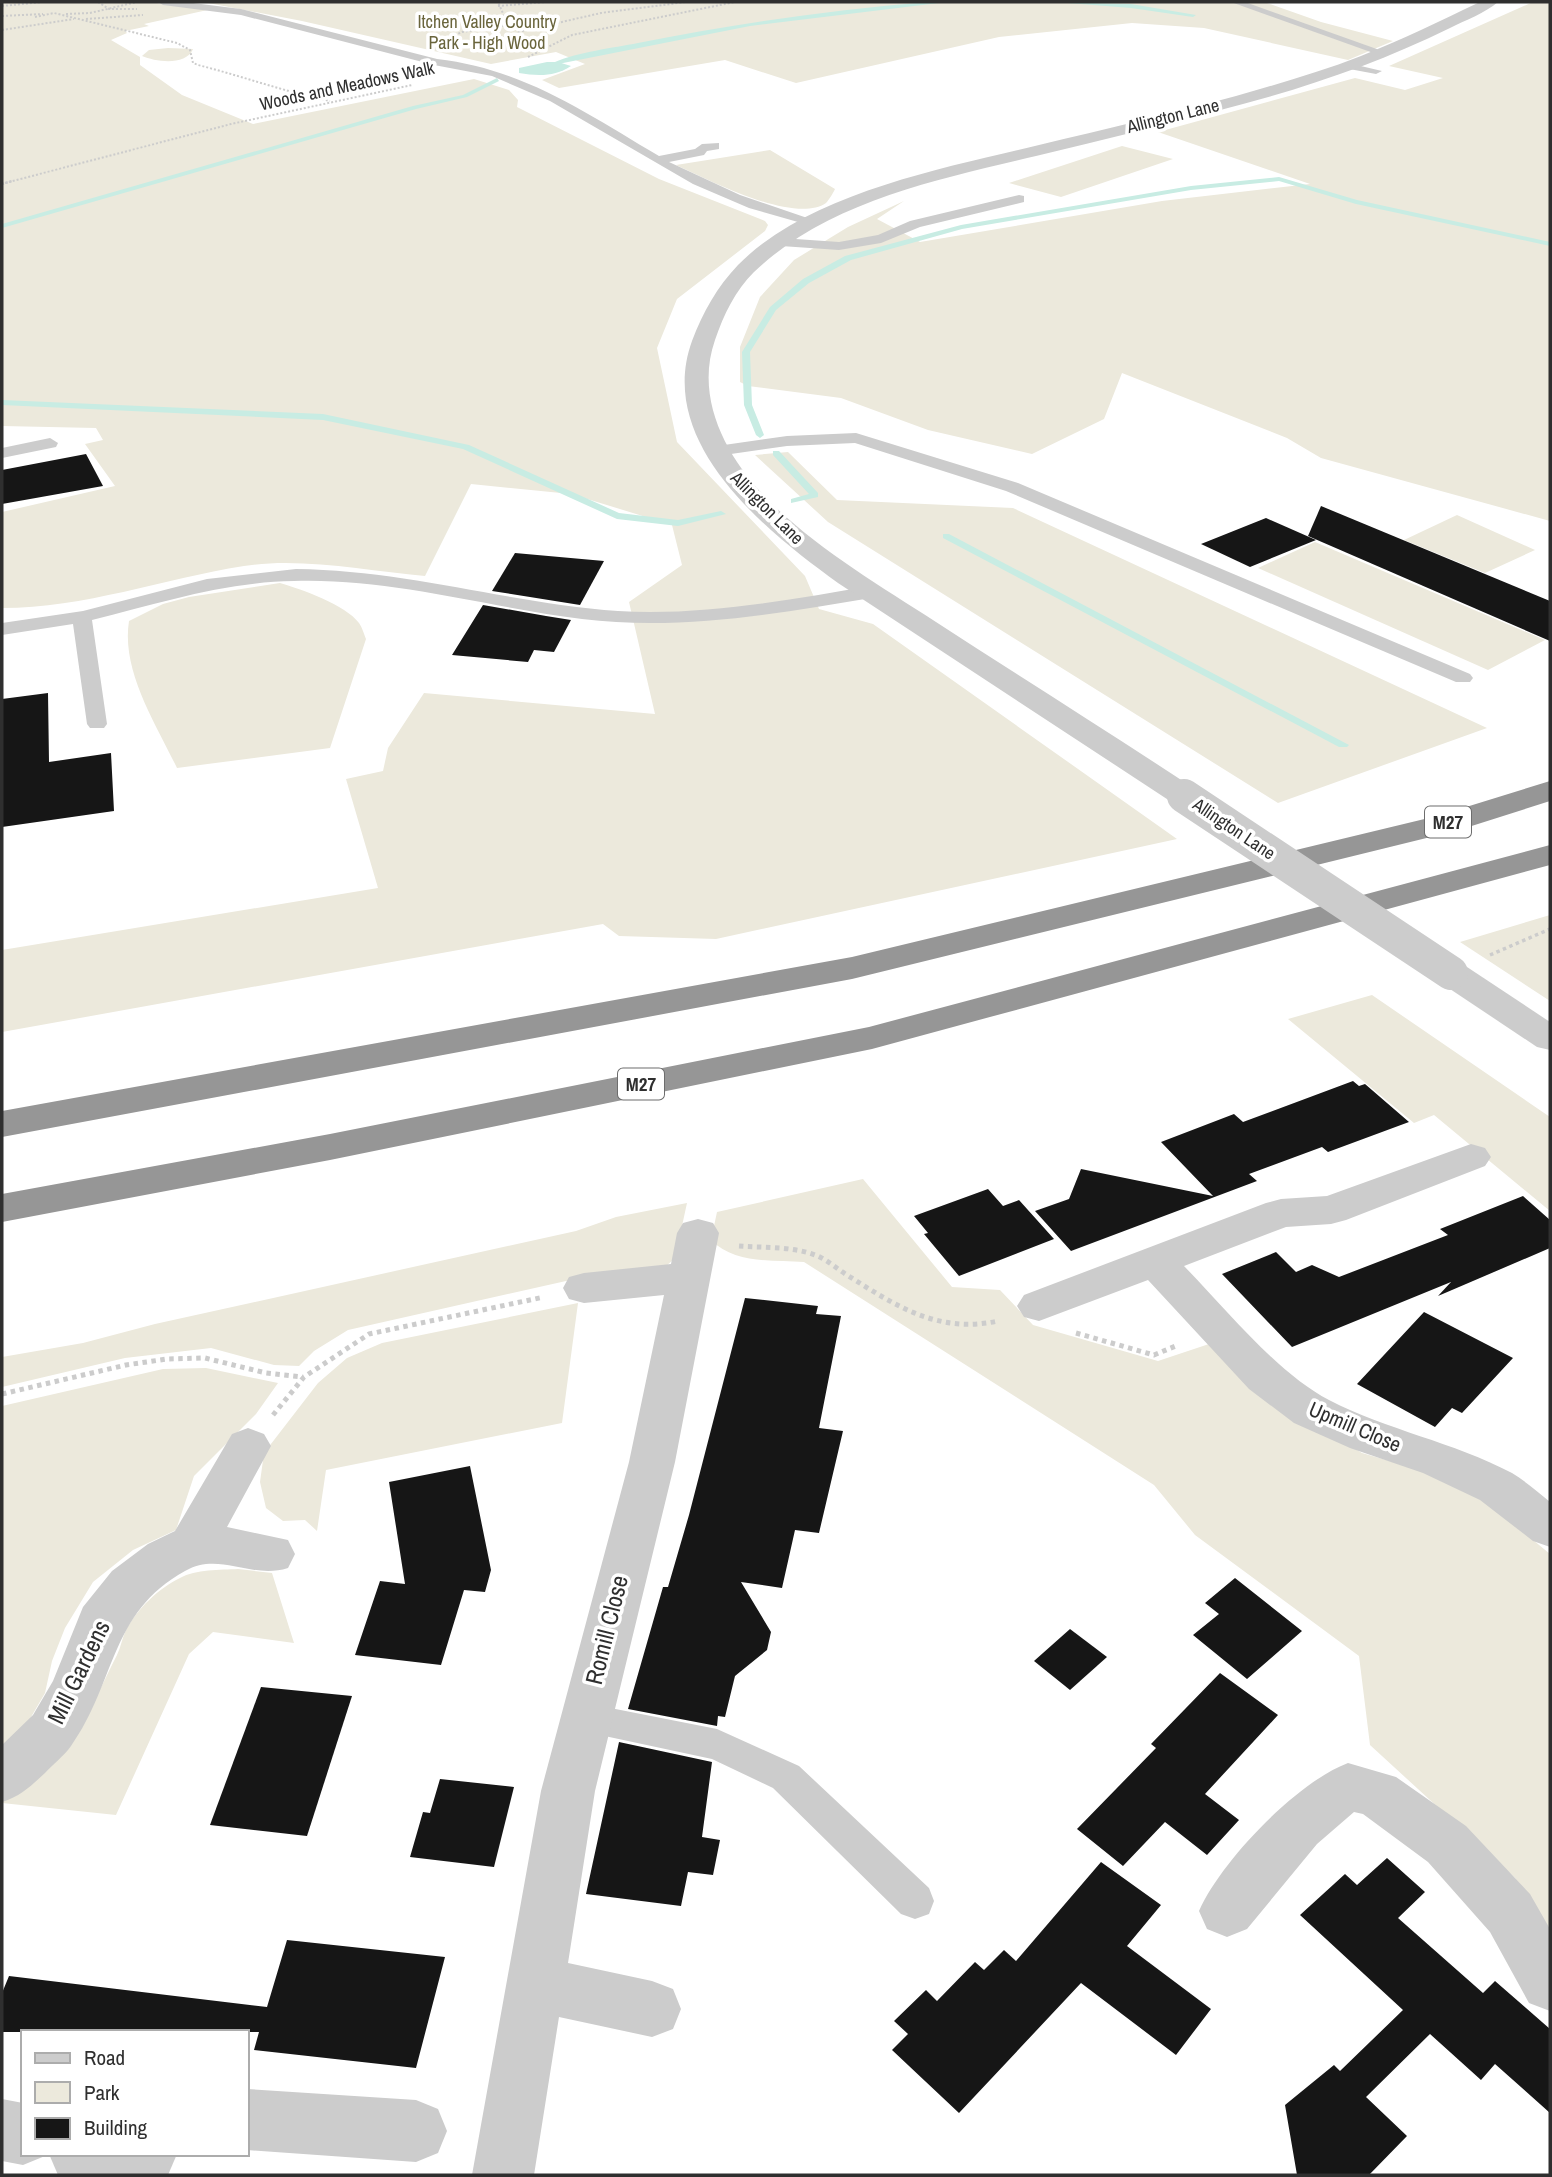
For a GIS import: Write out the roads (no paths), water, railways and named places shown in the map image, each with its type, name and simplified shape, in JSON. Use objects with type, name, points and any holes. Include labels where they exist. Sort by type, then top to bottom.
[{"type":"highway","name":"M27","points":[[2,1124],[852,968],[1447,822],[1550,791]]},
{"type":"highway","name":"M27","points":[[2,1208],[330,1147],[872,1038],[1550,855]]},
{"type":"street","name":"Allington Lane","points":[[1491,2],[1383,53],[1348,66],[1237,101],[902,185],[812,222],[758,260],[726,292],[711,315],[696,367],[699,400],[724,464],[744,489],[798,541],[871,592],[1550,1039]]},
{"type":"street","points":[[1033,1308],[1281,1213],[1331,1210],[1471,1157]]},
{"type":"street","name":"Romill Close","points":[[503,2175],[568,1791],[652,1462],[695,1250],[584,1288]]},
{"type":"street","name":"Upmill Close","points":[[1155,1262],[1265,1377],[1310,1411],[1366,1436],[1439,1460],[1497,1487],[1550,1528]]},
{"type":"street","points":[[192,1545],[248,1446]]},
{"type":"street","name":"Mill Gardens","points":[[2,1779],[52,1731],[76,1688],[101,1622],[129,1586],[165,1558],[192,1545],[217,1544],[271,1554]]},
{"type":"street","points":[[1227,1911],[1296,1830],[1331,1797],[1348,1787],[1377,1794],[1447,1844],[1510,1913],[1550,1983]]},
{"type":"street","points":[[535,1984],[652,2009]]},
{"type":"street","points":[[248,2119],[416,2131]]},
{"type":"street","points":[[2,2130],[21,2134]]},
{"type":"lane","points":[[163,2],[210,7],[268,18],[434,61],[438,67],[462,72],[493,72],[517,80],[558,100],[658,160],[769,211],[812,222]]},
{"type":"lane","points":[[1236,2],[1383,53]]},
{"type":"lane","points":[[256,21],[268,18]]},
{"type":"lane","points":[[342,42],[354,39]]},
{"type":"lane","points":[[1348,66],[1376,71]]},
{"type":"lane","points":[[658,160],[700,152],[702,148],[715,146]]},
{"type":"lane","points":[[781,242],[839,246],[881,239],[915,224],[1019,199]]},
{"type":"lane","points":[[717,451],[787,441],[856,438],[1012,487],[1463,678]]},
{"type":"lane","points":[[2,453],[50,443]]},
{"type":"lane","points":[[2,629],[82,616],[219,582],[285,575],[358,578],[584,613],[646,617],[701,617],[764,611],[871,592]]},
{"type":"lane","points":[[82,616],[97,724]]},
{"type":"lane","points":[[2,623],[25,625]]},
{"type":"lane","points":[[585,1718],[717,1745],[786,1777],[915,1900]]},
{"type":"waterway","points":[[558,62],[750,24],[944,2]]},
{"type":"waterway","points":[[1058,2],[1131,6],[1193,15]]},
{"type":"waterway","points":[[2,226],[415,107],[465,96],[497,80]]},
{"type":"waterway","points":[[760,435],[748,405],[746,352],[773,309],[806,281],[848,258],[961,227],[1191,188],[1279,179],[1356,202],[1550,244]]},
{"type":"waterway","points":[[2,402],[323,417],[466,447],[617,516],[678,523],[721,514]]},
{"type":"waterway","points":[[776,453],[815,495],[794,501]]},
{"type":"waterway","points":[[946,536],[1343,745]]},
{"type":"park label","name":"Itchen Valley Country Park - High Wood","points":[[487,32]]}]
